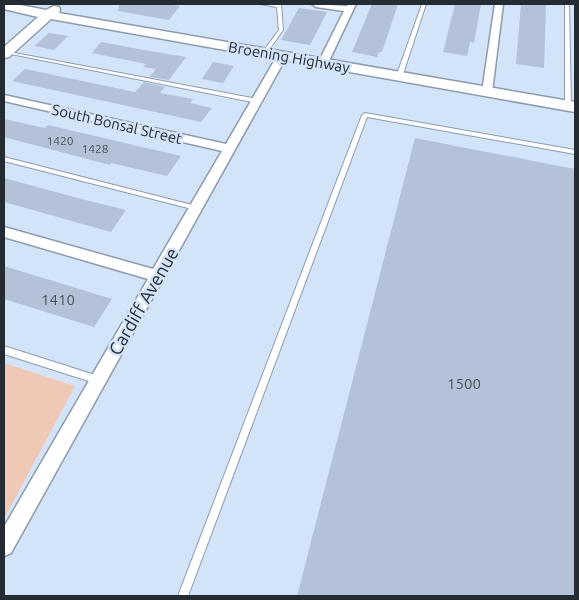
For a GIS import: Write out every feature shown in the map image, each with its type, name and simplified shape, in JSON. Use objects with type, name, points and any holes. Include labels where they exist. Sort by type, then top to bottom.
[{"type":"street","points":[[5,49],[45,11],[61,4]]},
{"type":"street","points":[[316,4],[351,6],[323,63]]},
{"type":"street","points":[[488,92],[499,4]]},
{"type":"street","name":"Broening Highway","points":[[4,5],[572,107]]},
{"type":"street","name":"Cardiff Avenue","points":[[4,546],[282,56]]},
{"type":"street","name":"South Bonsal Street","points":[[4,98],[230,149]]},
{"type":"street","points":[[4,232],[157,276]]},
{"type":"lane","points":[[262,4],[278,5],[281,30],[264,53]]},
{"type":"lane","points":[[399,76],[424,4]]},
{"type":"lane","points":[[567,4],[568,80],[572,107]]},
{"type":"lane","points":[[5,49],[257,101]]},
{"type":"lane","points":[[568,80],[575,81]]},
{"type":"lane","points":[[183,596],[365,116],[575,152]]},
{"type":"lane","points":[[4,159],[196,208]]},
{"type":"lane","points":[[4,350],[98,380]]},
{"type":"shaded area","points":[[4,363],[75,386],[4,519]]},
{"type":"building","points":[[119,4],[166,4],[180,6],[169,20],[118,11]]},
{"type":"building","points":[[372,4],[398,4],[382,52],[379,52],[377,57],[352,52]]},
{"type":"building","points":[[455,4],[481,4],[474,43],[470,42],[467,56],[443,52]]},
{"type":"building","points":[[521,4],[546,5],[544,68],[516,64]]},
{"type":"building","points":[[299,8],[327,12],[310,45],[281,40]]},
{"type":"building","points":[[49,33],[68,36],[54,50],[34,46]]},
{"type":"building","points":[[101,42],[186,57],[169,80],[149,77],[156,69],[143,67],[146,64],[92,53]]},
{"type":"building","points":[[213,62],[234,66],[223,83],[202,79]]},
{"type":"building","points":[[25,69],[135,92],[144,82],[165,87],[160,93],[193,99],[190,103],[212,108],[201,122],[12,81]]},
{"type":"building","points":[[4,119],[45,128],[48,125],[181,156],[167,176],[111,163],[110,165],[4,137]]},
{"type":"building","points":[[415,138],[575,169],[575,596],[297,596]]},
{"type":"building","points":[[4,178],[126,210],[111,232],[4,202]]},
{"type":"building","points":[[4,266],[112,299],[94,327],[4,299]]}]
